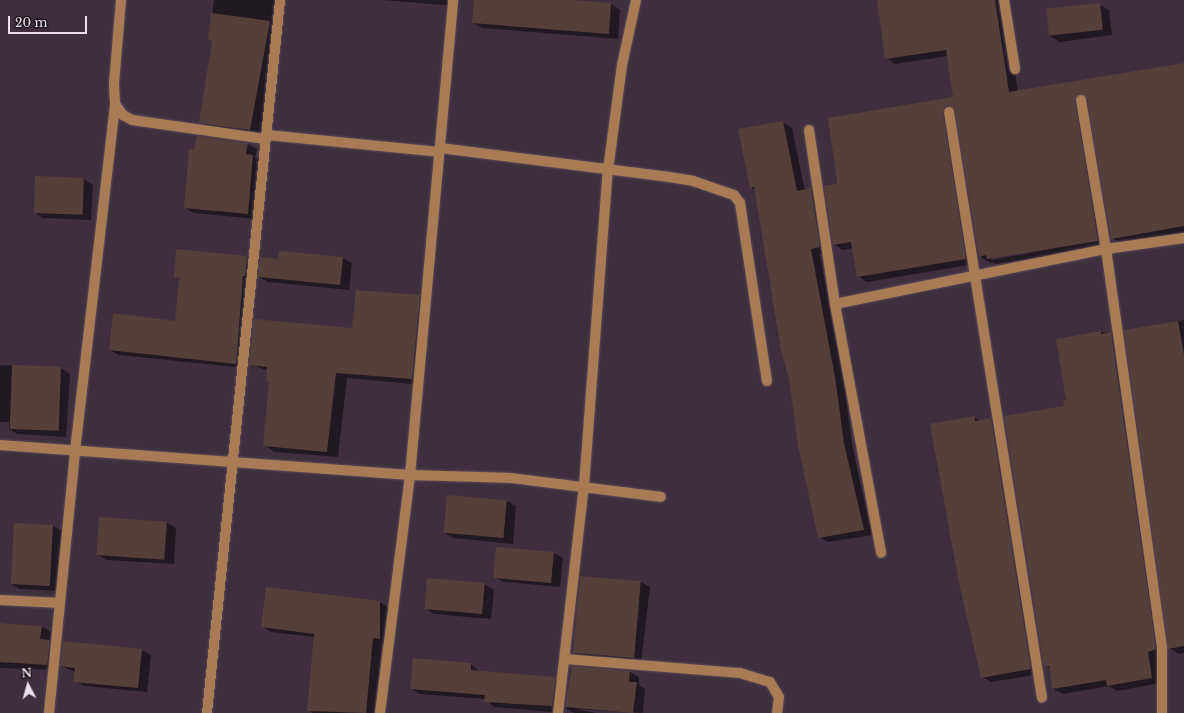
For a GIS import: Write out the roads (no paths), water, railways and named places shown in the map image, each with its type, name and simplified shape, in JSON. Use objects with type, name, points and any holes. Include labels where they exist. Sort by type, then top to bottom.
[{"type":"street","points":[[49,713],[75,451],[115,104],[114,84],[121,0]]},
{"type":"street","points":[[207,713],[234,462],[280,0]]},
{"type":"street","points":[[380,713],[410,475],[453,0]]},
{"type":"street","points":[[558,713],[584,486],[608,170],[622,65],[636,0]]},
{"type":"street","points":[[1004,0],[1015,69]]},
{"type":"street","points":[[1081,100],[1106,249],[1162,649],[1162,713]]},
{"type":"street","points":[[115,104],[123,115],[132,120],[266,137],[440,150],[608,170],[693,181],[734,195],[740,203],[767,381]]},
{"type":"street","points":[[948,112],[976,275],[1042,698]]},
{"type":"street","points":[[809,130],[835,304],[881,553]]},
{"type":"street","points":[[835,304],[1106,249],[1184,238]]},
{"type":"street","points":[[0,445],[410,475],[510,478],[584,486],[661,497]]},
{"type":"street","points":[[0,600],[60,603]]},
{"type":"street","points":[[565,659],[740,673],[770,682],[779,697],[777,713]]}]
